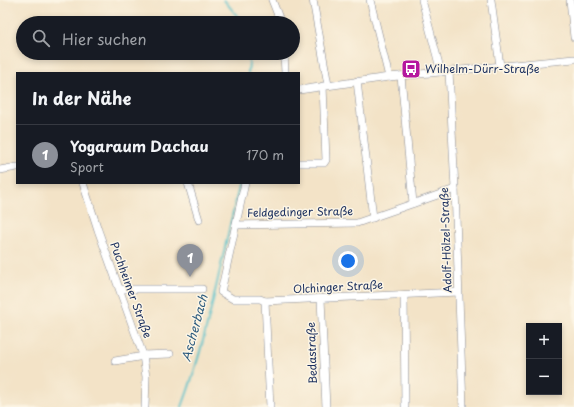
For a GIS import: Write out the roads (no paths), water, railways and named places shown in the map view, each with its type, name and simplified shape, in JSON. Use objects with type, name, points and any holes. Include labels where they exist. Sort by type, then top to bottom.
[{"type":"street","points":[[272,0],[278,16]]},
{"type":"street","points":[[300,163],[324,163],[326,160],[325,86],[313,0]]},
{"type":"street","points":[[370,0],[390,77]]},
{"type":"street","name":"Adolf-Hölzel-Straße","points":[[422,0],[445,72],[455,189],[463,407]]},
{"type":"street","points":[[491,0],[500,66]]},
{"type":"street","points":[[570,0],[574,37]]},
{"type":"street","points":[[300,90],[390,77],[574,59]]},
{"type":"street","points":[[284,60],[285,72]]},
{"type":"street","points":[[401,76],[413,204]]},
{"type":"street","points":[[357,81],[373,218]]},
{"type":"street","points":[[0,170],[16,167]]},
{"type":"street","name":"Puchheimer Straße","points":[[82,184],[143,355],[146,377],[145,407]]},
{"type":"street","points":[[188,184],[199,220]]},
{"type":"street","points":[[236,225],[245,184]]},
{"type":"street","name":"Feldgedinger Straße","points":[[236,225],[358,223],[455,189]]},
{"type":"street","name":"Olchinger Straße","points":[[236,225],[221,292],[233,299],[260,299],[265,302],[458,292]]},
{"type":"street","points":[[120,289],[202,289]]},
{"type":"street","points":[[404,295],[406,407]]},
{"type":"street","name":"Bedastraße","points":[[321,298],[326,407]]},
{"type":"street","points":[[265,302],[270,407]]},
{"type":"street","points":[[116,361],[143,355],[170,354]]},
{"type":"waterway","name":"Ascherbach","points":[[224,0],[237,16]]},
{"type":"waterway","name":"Ascherbach","points":[[248,72],[249,60]]},
{"type":"waterway","name":"Ascherbach","points":[[182,407],[200,352],[240,184]]},
{"type":"place","name":"Wilhelm-Dürr-Straße","points":[[411,69]]},
{"type":"place","name":"Yogaraum Dachau","points":[[190,277]]}]
